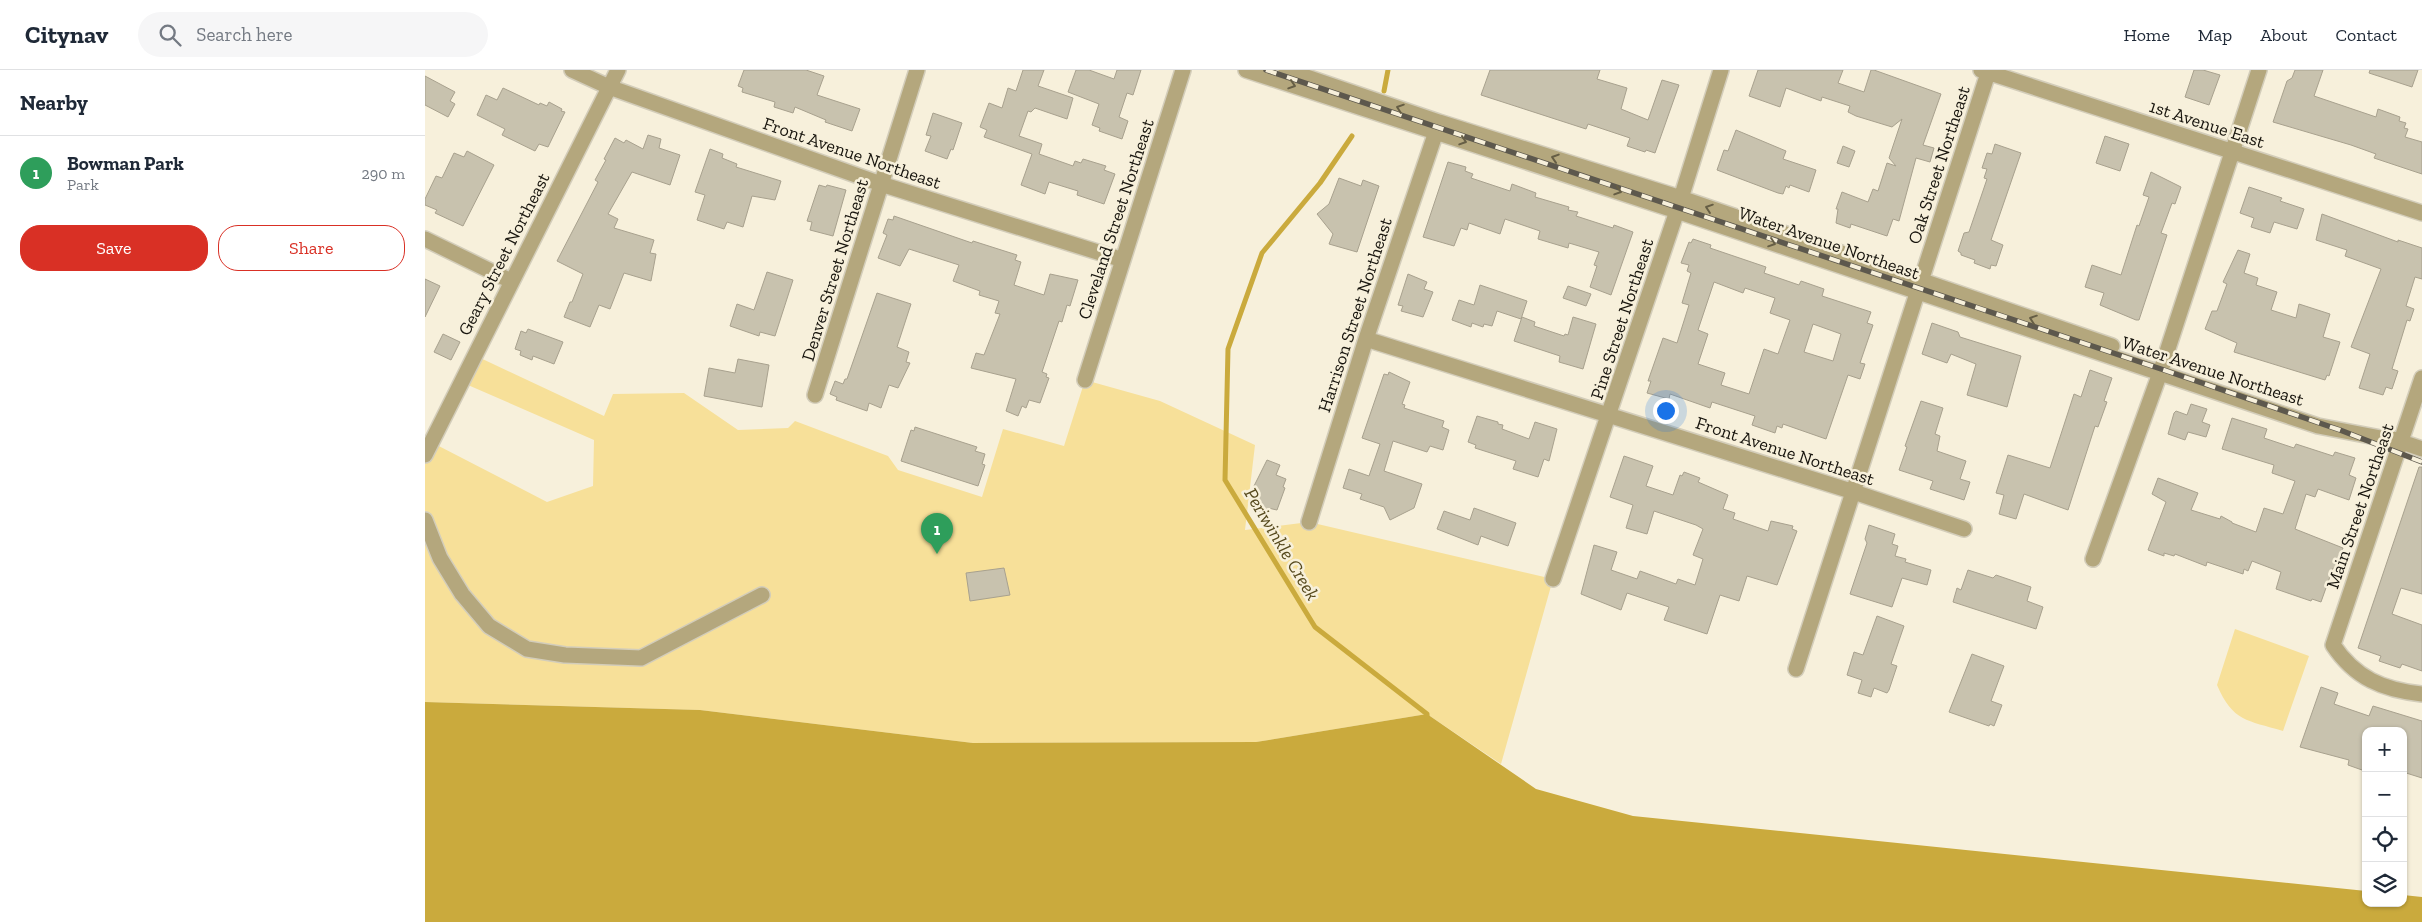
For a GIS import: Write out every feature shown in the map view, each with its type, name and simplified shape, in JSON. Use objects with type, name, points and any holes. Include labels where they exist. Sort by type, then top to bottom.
[{"type":"street","name":"Front Avenue Northeast","points":[[572,70],[609,88],[881,184],[1123,260]]},
{"type":"street","name":"Geary Street Northeast","points":[[425,455],[618,70]]},
{"type":"street","name":"Denver Street Northeast","points":[[815,395],[917,70]]},
{"type":"street","name":"Cleveland Street Northeast","points":[[1085,380],[1183,70]]},
{"type":"street","name":"Water Avenue Northeast","points":[[1246,70],[1437,127],[1679,204],[2161,368],[2318,426],[2402,442],[2422,449]]},
{"type":"street","name":"Water Avenue Northeast","points":[[1285,70],[1437,127]]},
{"type":"street","name":"Pine Street Northeast","points":[[1553,579],[1679,204],[1721,70]]},
{"type":"street","points":[[2093,559],[2161,368],[2259,70]]},
{"type":"street","name":"1st Avenue East","points":[[1986,71],[2422,214]]},
{"type":"street","name":"Oak Street Northeast","points":[[1796,669],[1854,492],[1986,71]]},
{"type":"street","name":"Harrison Street Northeast","points":[[1309,522],[1366,339],[1437,127]]},
{"type":"street","points":[[425,240],[511,281]]},
{"type":"street","name":"Front Avenue Northeast","points":[[1366,339],[1854,492],[1964,529]]},
{"type":"street","name":"Main Street Northeast","points":[[2422,378],[2333,645],[2353,670],[2366,679],[2408,693],[2422,694]]},
{"type":"street","points":[[425,520],[440,558],[462,594],[489,626],[527,649],[565,655],[641,658],[762,596]]},
{"type":"shaded area","points":[[474,355],[604,416],[613,394],[684,393],[738,430],[788,428],[795,421],[888,456],[898,470],[982,497],[1003,429],[1064,446],[1085,380],[1160,401],[1255,445],[1245,530],[1309,522],[1553,579],[1501,764],[1427,714],[1256,742],[973,743],[700,710],[425,702],[425,455],[431,442],[547,502],[593,486],[594,440],[461,382]]},
{"type":"shaded area","points":[[2235,629],[2309,656],[2283,731],[2243,718],[2235,713],[2217,685]]},
{"type":"shaded area","points":[[425,702],[700,710],[973,743],[1256,742],[1427,714],[1536,789],[1633,816],[2362,891],[2362,907],[2407,907],[2407,895],[2422,897],[2422,922],[425,922]]},
{"type":"building","points":[[744,70],[806,70],[824,76],[817,95],[860,109],[852,131],[825,122],[826,120],[795,107],[793,113],[774,107],[775,102],[742,92],[743,88],[738,86]]},
{"type":"building","points":[[1023,70],[1044,70],[1038,86],[1073,98],[1067,119],[1035,108],[1031,112],[1028,111],[1019,136],[1042,144],[1039,154],[1073,166],[1075,161],[1081,163],[1083,159],[1106,166],[1104,170],[1115,174],[1104,204],[1077,195],[1078,191],[1049,182],[1045,194],[1021,185],[1032,154],[984,137],[987,130],[980,127],[989,103],[1002,108],[1008,88],[1016,91]]},
{"type":"building","points":[[1076,70],[1089,70],[1114,79],[1117,70],[1141,70],[1133,95],[1127,93],[1119,117],[1128,121],[1122,139],[1099,131],[1100,128],[1092,125],[1099,104],[1068,92]]},
{"type":"building","points":[[1490,70],[1600,70],[1597,79],[1627,88],[1621,109],[1648,120],[1662,80],[1679,85],[1655,153],[1627,146],[1630,138],[1588,124],[1586,129],[1481,95]]},
{"type":"building","points":[[1758,70],[1843,70],[1838,83],[1864,92],[1871,70],[1874,70],[1941,94],[1923,145],[1934,148],[1930,162],[1916,158],[1899,221],[1893,219],[1887,236],[1851,224],[1850,228],[1836,223],[1838,209],[1836,209],[1842,192],[1868,202],[1873,189],[1878,191],[1887,163],[1896,166],[1889,158],[1902,119],[1892,127],[1848,112],[1850,106],[1822,97],[1821,101],[1786,88],[1780,107],[1749,96]]},
{"type":"building","points":[[2194,70],[2203,70],[2220,75],[2209,105],[2185,97]]},
{"type":"building","points":[[2295,70],[2323,70],[2314,96],[2376,117],[2378,109],[2400,117],[2399,121],[2406,123],[2404,128],[2408,129],[2405,137],[2422,142],[2422,174],[2374,158],[2376,154],[2351,145],[2273,122],[2287,81],[2292,78]]},
{"type":"building","points":[[2370,70],[2418,70],[2412,87],[2369,73]]},
{"type":"building","points":[[425,76],[455,92],[450,101],[455,104],[448,117],[425,105]]},
{"type":"building","points":[[503,88],[539,105],[540,103],[547,106],[549,102],[565,112],[548,147],[539,144],[535,151],[502,135],[505,129],[477,115],[486,95],[497,100]]},
{"type":"building","points":[[933,113],[962,123],[953,150],[951,149],[947,159],[925,151],[931,136],[926,135]]},
{"type":"building","points":[[1736,130],[1786,151],[1783,159],[1816,170],[1809,192],[1790,185],[1789,188],[1786,186],[1783,194],[1778,193],[1717,170],[1724,150],[1728,151]]},
{"type":"building","points":[[648,135],[661,139],[659,148],[680,155],[670,185],[632,172],[608,214],[618,219],[614,228],[654,240],[650,253],[656,254],[651,281],[624,273],[610,309],[599,305],[590,327],[564,317],[583,274],[557,261],[598,182],[595,180],[615,138],[624,143],[626,140],[643,149]]},
{"type":"building","points":[[2105,136],[2129,144],[2120,171],[2096,163]]},
{"type":"building","points":[[1995,144],[2021,153],[1991,240],[2003,245],[1996,266],[1991,265],[1990,269],[1974,263],[1975,260],[1961,255],[1958,251],[1964,233],[1969,232],[1987,179],[1984,178],[1987,169],[1982,168],[1987,153],[1992,154]]},
{"type":"building","points":[[1843,146],[1855,151],[1849,167],[1837,163]]},
{"type":"building","points":[[710,149],[723,154],[722,158],[737,164],[736,167],[781,181],[775,200],[752,196],[743,227],[727,222],[724,229],[697,220],[705,195],[695,192]]},
{"type":"building","points":[[467,151],[494,165],[463,226],[435,213],[437,210],[425,205],[425,199],[436,176],[442,178],[454,153],[464,157]]},
{"type":"building","points":[[1448,162],[1466,167],[1465,171],[1473,174],[1471,178],[1510,191],[1512,184],[1536,193],[1535,197],[1569,207],[1568,210],[1578,212],[1576,216],[1613,228],[1614,225],[1633,232],[1611,295],[1590,287],[1597,266],[1594,265],[1599,252],[1569,243],[1568,248],[1538,239],[1540,231],[1505,219],[1500,234],[1469,223],[1467,230],[1461,228],[1454,246],[1423,237]]},
{"type":"building","points":[[2151,172],[2181,187],[2175,204],[2172,203],[2161,233],[2167,235],[2139,320],[2136,320],[2100,305],[2104,293],[2085,287],[2092,265],[2121,275],[2137,225],[2139,226],[2149,197],[2143,195]]},
{"type":"building","points":[[1339,178],[1361,186],[1363,180],[1379,186],[1357,252],[1329,244],[1333,234],[1317,214],[1329,204]]},
{"type":"building","points":[[819,185],[846,190],[833,236],[810,230],[812,222],[807,221]]},
{"type":"building","points":[[2249,187],[2282,198],[2280,201],[2304,209],[2297,229],[2274,222],[2270,233],[2251,227],[2254,218],[2240,213]]},
{"type":"building","points":[[2322,214],[2398,242],[2398,240],[2422,248],[2422,279],[2415,277],[2406,306],[2414,309],[2410,321],[2407,320],[2392,369],[2398,371],[2392,389],[2386,387],[2383,395],[2359,388],[2370,354],[2351,347],[2381,269],[2345,256],[2347,250],[2316,240]]},
{"type":"building","points":[[894,216],[972,243],[973,241],[1017,255],[1015,260],[1021,262],[1014,285],[1044,295],[1050,274],[1078,280],[1070,306],[1067,305],[1062,322],[1059,321],[1042,372],[1047,374],[1046,377],[1049,378],[1040,403],[1029,400],[1026,408],[1022,406],[1018,416],[1006,411],[1016,379],[971,368],[976,353],[984,355],[1000,314],[995,313],[999,301],[979,295],[980,291],[953,281],[959,265],[909,249],[900,266],[878,258],[887,235],[883,233],[888,219],[893,220]]},
{"type":"building","points":[[1693,239],[1711,245],[1710,248],[1766,267],[1764,273],[1799,285],[1801,281],[1824,289],[1822,296],[1871,312],[1867,323],[1873,325],[1860,363],[1865,364],[1860,379],[1848,375],[1826,439],[1783,424],[1782,428],[1777,426],[1775,433],[1752,425],[1755,416],[1712,402],[1710,408],[1670,394],[1669,399],[1647,393],[1651,381],[1648,381],[1663,338],[1677,343],[1689,305],[1682,303],[1691,273],[1687,271],[1689,265],[1681,263],[1689,242],[1691,243]],"holes":[[[1714,282],[1743,293],[1745,288],[1775,298],[1770,313],[1790,320],[1778,354],[1764,349],[1749,394],[1721,385],[1725,373],[1698,364],[1708,334],[1698,330]],[[1813,324],[1841,334],[1833,361],[1804,352]]]},
{"type":"building","points":[[2238,250],[2250,254],[2244,273],[2258,278],[2256,285],[2277,292],[2271,310],[2296,318],[2299,304],[2330,314],[2323,337],[2340,342],[2329,376],[2327,375],[2325,380],[2234,352],[2237,343],[2205,329],[2212,311],[2217,311],[2227,284],[2223,282]]},
{"type":"building","points":[[767,272],[793,280],[775,336],[760,332],[759,336],[730,326],[737,304],[754,310]]},
{"type":"building","points":[[1408,274],[1427,282],[1424,289],[1433,292],[1423,317],[1401,311],[1403,306],[1398,305]]},
{"type":"building","points":[[425,279],[440,286],[425,317]]},
{"type":"building","points":[[1480,285],[1527,301],[1521,319],[1497,311],[1492,326],[1484,324],[1483,327],[1472,323],[1471,327],[1452,320],[1459,300],[1474,305]]},
{"type":"building","points":[[1568,286],[1591,294],[1586,306],[1563,298]]},
{"type":"building","points":[[877,293],[911,304],[897,347],[909,352],[906,362],[910,363],[898,388],[889,385],[881,408],[869,403],[867,411],[836,400],[837,397],[830,394],[835,381],[843,384],[845,379],[847,379]]},
{"type":"building","points":[[1522,317],[1535,322],[1534,326],[1564,336],[1565,334],[1568,335],[1573,317],[1596,324],[1583,369],[1559,362],[1560,356],[1514,341]]},
{"type":"building","points":[[1932,323],[1958,332],[1960,337],[2021,356],[2007,407],[1967,395],[1976,364],[1951,354],[1947,363],[1922,354]]},
{"type":"building","points":[[528,329],[563,342],[554,364],[533,356],[532,360],[520,355],[521,351],[515,349],[521,331],[526,333]]},
{"type":"building","points":[[443,334],[460,342],[451,360],[434,352]]},
{"type":"building","points":[[738,359],[769,365],[762,407],[704,396],[709,368],[735,373]]},
{"type":"building","points":[[2090,370],[2112,378],[2104,401],[2107,402],[2098,427],[2095,426],[2068,510],[2024,494],[2016,519],[1999,514],[2004,495],[1996,493],[2008,455],[2050,468],[2074,394],[2081,397]]},
{"type":"building","points":[[1389,372],[1410,382],[1402,404],[1405,405],[1404,408],[1444,421],[1442,427],[1449,430],[1443,450],[1430,446],[1427,452],[1393,441],[1384,471],[1422,484],[1414,508],[1390,520],[1384,507],[1360,499],[1362,494],[1343,488],[1349,469],[1369,476],[1380,444],[1362,438],[1384,374],[1388,375]]},
{"type":"building","points":[[1921,401],[1943,408],[1935,434],[1940,436],[1937,451],[1966,461],[1960,479],[1970,482],[1964,500],[1930,489],[1933,481],[1899,470],[1907,447],[1905,446]]},
{"type":"building","points":[[2191,404],[2207,409],[2202,422],[2210,425],[2206,437],[2188,432],[2185,440],[2168,434],[2174,413],[2176,411],[2187,415]]},
{"type":"building","points":[[1477,416],[1498,422],[1498,424],[1503,425],[1502,429],[1529,439],[1535,422],[1557,429],[1549,461],[1544,459],[1538,477],[1513,469],[1516,461],[1475,448],[1476,445],[1468,442]]},
{"type":"building","points":[[2232,418],[2267,429],[2264,438],[2294,448],[2296,444],[2333,456],[2335,452],[2355,458],[2349,475],[2356,478],[2349,500],[2318,489],[2315,497],[2306,494],[2295,529],[2343,548],[2335,569],[2333,568],[2321,602],[2312,599],[2311,601],[2276,589],[2281,572],[2252,561],[2248,571],[2244,569],[2243,574],[2207,562],[2206,566],[2175,554],[2174,556],[2164,553],[2164,556],[2148,550],[2166,502],[2152,494],[2158,478],[2198,493],[2191,510],[2220,519],[2221,516],[2232,523],[2256,532],[2264,508],[2283,514],[2295,481],[2272,473],[2274,465],[2222,449]]},
{"type":"building","points":[[915,427],[977,447],[975,451],[985,454],[982,464],[985,465],[978,486],[901,461],[911,430],[914,431]]},
{"type":"building","points":[[1624,456],[1653,466],[1646,486],[1673,495],[1680,475],[1682,476],[1684,472],[1700,478],[1698,482],[1728,495],[1723,509],[1735,513],[1733,519],[1768,531],[1771,521],[1793,526],[1792,529],[1797,531],[1777,585],[1747,576],[1739,601],[1720,595],[1707,634],[1664,620],[1669,607],[1627,593],[1621,610],[1581,594],[1594,545],[1617,552],[1611,570],[1637,579],[1640,571],[1676,584],[1678,579],[1695,585],[1703,559],[1693,555],[1703,529],[1654,511],[1647,534],[1626,528],[1633,505],[1610,497]]},
{"type":"building","points":[[1267,460],[1280,465],[1276,475],[1286,479],[1283,487],[1285,488],[1277,510],[1268,508],[1266,514],[1253,509],[1257,492],[1252,490]]},
{"type":"building","points":[[2419,467],[2422,467],[2422,594],[2401,588],[2392,614],[2422,625],[2422,671],[2402,664],[2400,668],[2379,661],[2381,656],[2358,648]]},
{"type":"building","points":[[1474,508],[1516,523],[1508,546],[1481,536],[1478,545],[1437,529],[1444,511],[1470,520]]},
{"type":"building","points":[[1869,525],[1895,534],[1892,544],[1898,546],[1895,556],[1906,559],[1905,562],[1931,570],[1927,585],[1902,578],[1892,607],[1850,594],[1867,543],[1865,539]]},
{"type":"building","points":[[1004,568],[1010,595],[970,601],[966,573]]},
{"type":"building","points":[[1968,570],[1993,578],[1996,575],[2031,587],[2027,601],[2043,607],[2036,629],[1953,602],[1957,588],[1961,590]]},
{"type":"building","points":[[1877,616],[1904,626],[1891,664],[1897,666],[1889,690],[1887,693],[1874,688],[1871,697],[1858,693],[1862,680],[1847,675],[1854,652],[1863,655]]},
{"type":"building","points":[[1972,654],[2004,666],[1991,701],[2002,705],[1994,726],[1949,712]]},
{"type":"building","points":[[2321,687],[2338,693],[2334,704],[2369,716],[2373,706],[2422,721],[2422,778],[2407,773],[2407,727],[2362,727],[2362,770],[2348,765],[2349,760],[2300,747]]},
{"type":"waterway","name":"Periwinkle Creek","points":[[1384,91],[1388,70]]},
{"type":"waterway","name":"Periwinkle Creek","points":[[1352,136],[1320,183],[1262,253],[1228,349],[1225,480],[1315,627],[1427,714],[1427,719]]},
{"type":"railway","points":[[1266,70],[2161,369],[2340,430],[2422,462]]},
{"type":"place","name":"Bowman Park","points":[[937,554]]}]
